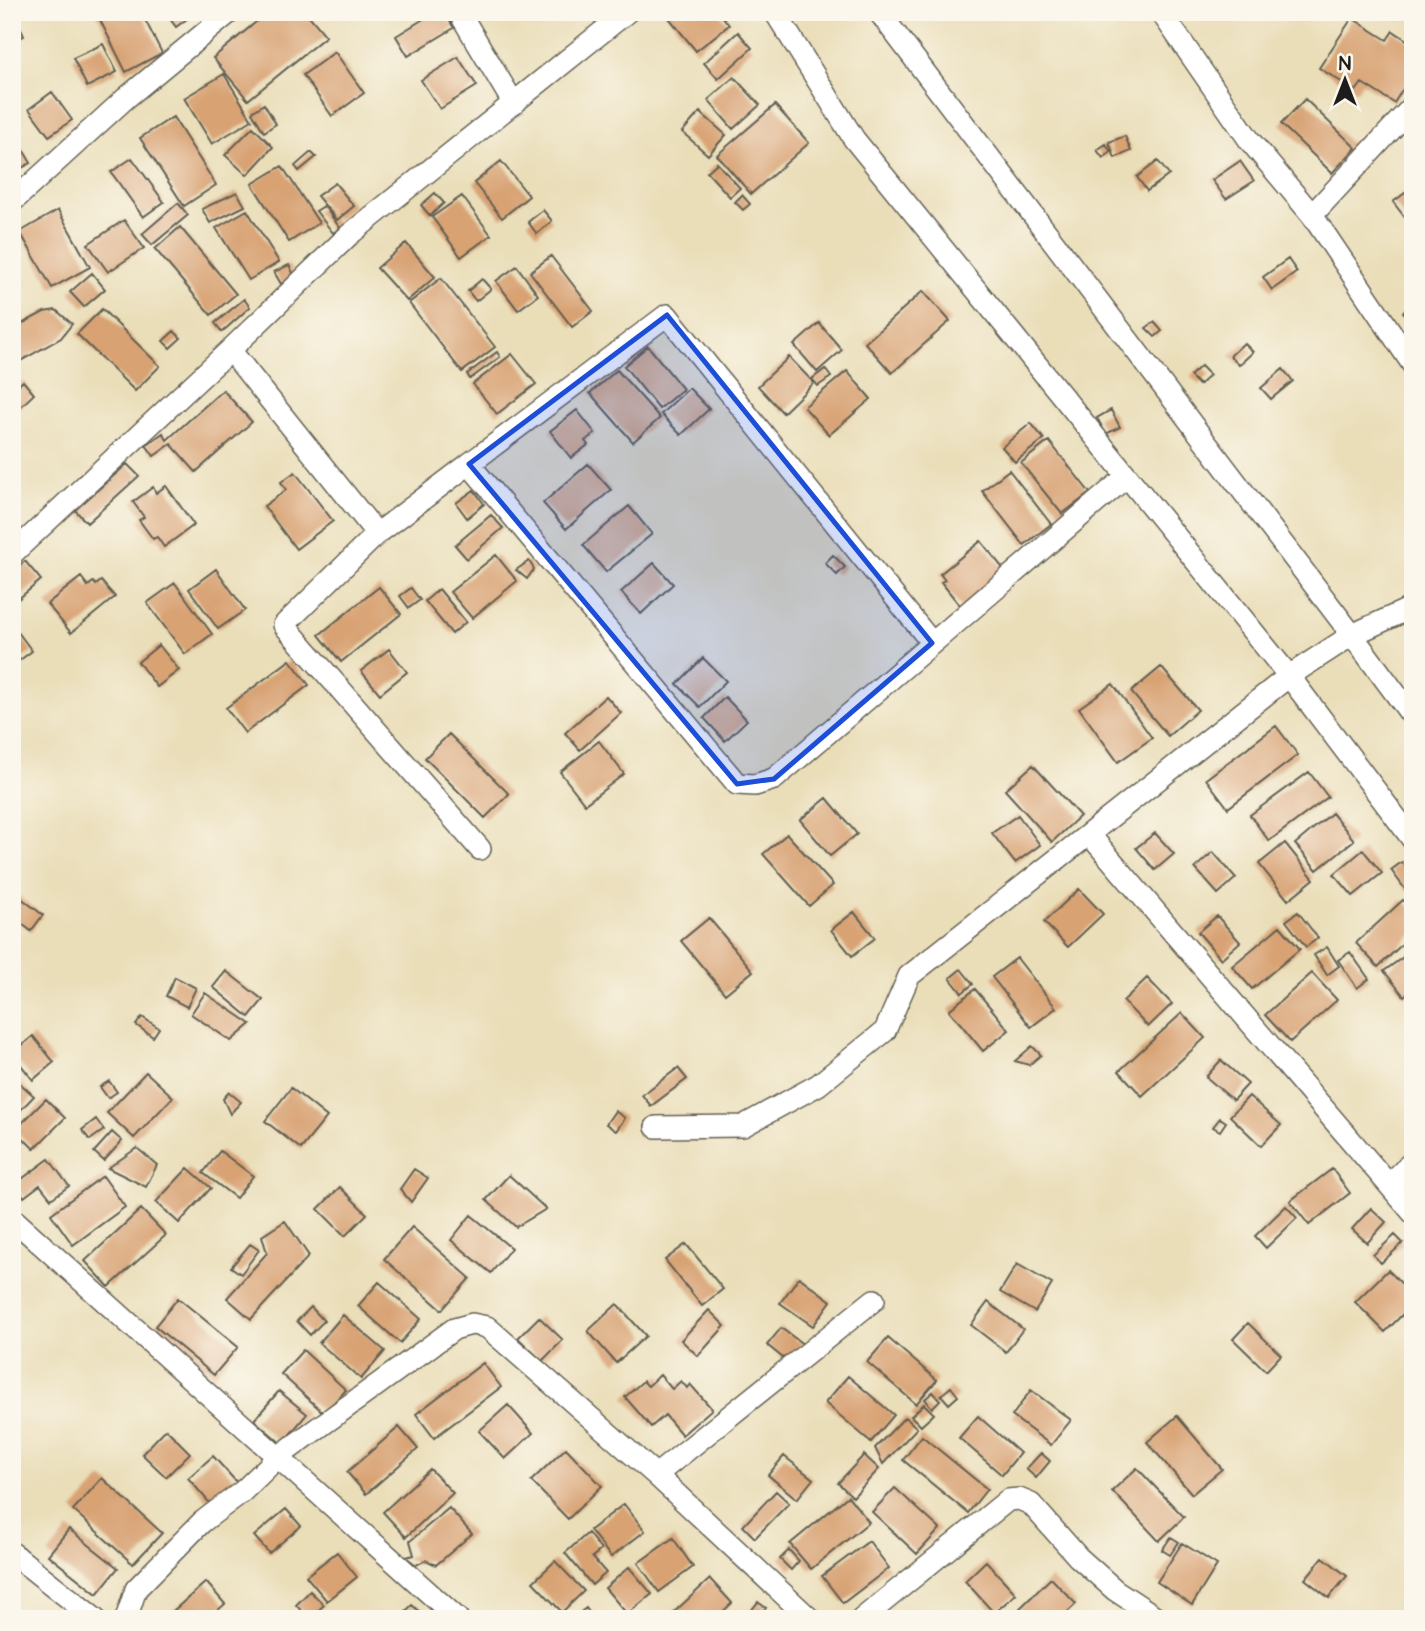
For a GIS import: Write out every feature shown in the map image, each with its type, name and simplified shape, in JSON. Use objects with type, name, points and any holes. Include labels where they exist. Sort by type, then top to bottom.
[{"type":"street","points":[[12,202],[126,98],[230,12]]},
{"type":"street","points":[[459,12],[514,104]]},
{"type":"street","points":[[12,554],[349,235],[627,12]]},
{"type":"street","points":[[775,12],[854,139],[1289,676],[1413,840]]},
{"type":"street","points":[[879,12],[1413,717]]},
{"type":"street","points":[[1161,12],[1250,141],[1312,215],[1413,365]]},
{"type":"street","points":[[1312,215],[1413,106]]},
{"type":"street","points":[[480,849],[284,625],[377,534],[667,315],[932,643]]},
{"type":"street","points":[[230,350],[377,534]]},
{"type":"street","points":[[469,464],[737,784],[755,785],[774,779],[1126,477]]},
{"type":"street","points":[[656,1127],[743,1126],[818,1085],[886,1031],[909,976],[1289,676],[1352,635],[1413,607]]},
{"type":"street","points":[[1089,834],[1413,1213]]},
{"type":"street","points":[[1389,1185],[1413,1161]]},
{"type":"street","points":[[12,1218],[458,1619]]},
{"type":"street","points":[[656,1475],[874,1300]]},
{"type":"street","points":[[126,1619],[136,1589],[202,1522],[243,1491],[278,1457],[454,1329],[472,1324],[487,1327],[656,1475],[810,1619]]},
{"type":"street","points":[[862,1619],[1008,1500],[1019,1499],[1031,1504],[1078,1558],[1115,1590],[1159,1619]]},
{"type":"street","points":[[12,1553],[95,1619]]},
{"type":"highlighted area","points":[[667,315],[932,643],[774,779],[737,784],[469,464]]},
{"type":"building","points":[[12,12],[24,36],[12,41]]},
{"type":"building","points":[[96,12],[141,12],[162,53],[126,72]]},
{"type":"building","points":[[165,12],[196,12],[176,27]]},
{"type":"building","points":[[268,12],[306,12],[326,36],[248,100],[213,58]]},
{"type":"building","points":[[435,12],[444,12],[454,28],[408,56],[396,36]]},
{"type":"building","points":[[719,12],[729,25],[696,51],[666,14]]},
{"type":"building","points":[[1352,18],[1387,40],[1393,31],[1413,44],[1413,73],[1394,103],[1362,83],[1356,91],[1319,68]]},
{"type":"building","points":[[738,32],[752,48],[718,79],[704,63]]},
{"type":"building","points":[[103,44],[117,72],[87,87],[73,58]]},
{"type":"building","points":[[335,52],[364,93],[332,116],[303,75]]},
{"type":"building","points":[[458,57],[477,86],[440,109],[421,80]]},
{"type":"building","points":[[224,74],[252,120],[212,144],[184,98]]},
{"type":"building","points":[[734,77],[760,105],[733,129],[708,100]]},
{"type":"building","points":[[52,92],[72,120],[49,136],[29,109]]},
{"type":"building","points":[[1305,99],[1356,148],[1332,173],[1281,124]]},
{"type":"building","points":[[264,104],[276,124],[264,132],[252,112]]},
{"type":"building","points":[[775,105],[809,143],[751,194],[717,155]]},
{"type":"building","points":[[700,112],[726,135],[708,155],[682,132]]},
{"type":"building","points":[[173,117],[216,185],[184,206],[140,138]]},
{"type":"building","points":[[253,127],[273,147],[247,175],[225,155]]},
{"type":"building","points":[[12,131],[31,163],[12,173]]},
{"type":"building","points":[[1125,136],[1131,151],[1115,158],[1109,142]]},
{"type":"building","points":[[1106,144],[1111,152],[1103,158],[1097,150]]},
{"type":"building","points":[[311,152],[316,157],[299,171],[295,166]]},
{"type":"building","points":[[132,158],[164,202],[143,217],[111,172]]},
{"type":"building","points":[[501,161],[529,196],[502,218],[474,183]]},
{"type":"building","points":[[1158,161],[1169,175],[1147,191],[1137,177]]},
{"type":"building","points":[[1240,161],[1254,181],[1226,199],[1212,180]]},
{"type":"building","points":[[717,163],[740,188],[730,197],[707,172]]},
{"type":"building","points":[[282,166],[319,223],[289,242],[252,184]]},
{"type":"building","points":[[335,183],[354,206],[337,220],[317,196]]},
{"type":"building","points":[[1413,187],[1413,228],[1393,202]]},
{"type":"building","points":[[237,192],[245,206],[210,223],[202,209]]},
{"type":"building","points":[[435,193],[444,203],[430,216],[421,205]]},
{"type":"building","points":[[742,195],[750,204],[743,210],[735,202]]},
{"type":"building","points":[[462,196],[491,235],[461,257],[432,217]]},
{"type":"building","points":[[178,203],[188,215],[152,245],[142,234]]},
{"type":"building","points":[[324,206],[340,228],[333,233],[316,211]]},
{"type":"building","points":[[58,210],[90,267],[52,288],[20,232]]},
{"type":"building","points":[[247,210],[279,262],[249,280],[216,228]]},
{"type":"building","points":[[543,210],[552,221],[537,234],[528,222]]},
{"type":"building","points":[[124,220],[144,248],[108,272],[88,244]]},
{"type":"building","points":[[180,227],[236,294],[211,315],[155,249]]},
{"type":"building","points":[[406,243],[435,277],[407,301],[377,268]]},
{"type":"building","points":[[551,256],[593,311],[572,327],[530,272]]},
{"type":"building","points":[[1288,259],[1297,272],[1272,290],[1263,277]]},
{"type":"building","points":[[289,265],[295,277],[281,284],[274,272]]},
{"type":"building","points":[[517,266],[538,295],[518,310],[496,281]]},
{"type":"building","points":[[92,273],[105,289],[84,307],[70,292]]},
{"type":"building","points":[[441,278],[495,347],[462,372],[409,303]]},
{"type":"building","points":[[482,279],[491,289],[476,301],[468,291]]},
{"type":"building","points":[[923,291],[950,321],[892,373],[865,343]]},
{"type":"building","points":[[244,299],[250,307],[222,332],[215,323]]},
{"type":"building","points":[[1413,305],[1413,324],[1403,312]]},
{"type":"building","points":[[102,309],[160,366],[135,391],[77,334]]},
{"type":"building","points":[[56,310],[72,324],[61,338],[15,364],[12,358],[12,329],[44,312]]},
{"type":"building","points":[[1154,322],[1162,331],[1155,337],[1146,328]]},
{"type":"building","points":[[819,323],[842,350],[817,372],[794,345]]},
{"type":"building","points":[[174,331],[181,338],[170,348],[163,341]]},
{"type":"building","points":[[1244,343],[1253,352],[1239,365],[1230,356]]},
{"type":"building","points":[[648,346],[683,389],[659,409],[624,366]]},
{"type":"building","points":[[497,352],[500,357],[470,379],[467,374]]},
{"type":"building","points":[[512,354],[536,384],[497,414],[473,384]]},
{"type":"building","points":[[789,357],[814,383],[783,413],[758,386]]},
{"type":"building","points":[[1201,366],[1210,375],[1199,385],[1190,376]]},
{"type":"building","points":[[825,369],[831,377],[818,386],[812,379]]},
{"type":"building","points":[[1283,369],[1293,381],[1271,399],[1261,388]]},
{"type":"building","points":[[617,370],[660,418],[633,442],[590,393]]},
{"type":"building","points":[[847,371],[871,399],[829,435],[804,407]]},
{"type":"building","points":[[23,381],[34,394],[12,415],[12,391]]},
{"type":"building","points":[[689,388],[709,409],[681,435],[661,414]]},
{"type":"building","points":[[223,390],[252,422],[196,472],[171,444],[154,456],[146,445],[163,433],[167,440]]},
{"type":"building","points":[[577,410],[595,433],[585,441],[588,445],[571,458],[550,431]]},
{"type":"building","points":[[1111,410],[1120,427],[1106,434],[1097,418]]},
{"type":"building","points":[[1031,423],[1044,439],[1015,462],[1002,447]]},
{"type":"building","points":[[1049,441],[1090,493],[1062,514],[1021,463]]},
{"type":"building","points":[[127,464],[139,476],[87,523],[75,510]]},
{"type":"building","points":[[588,464],[611,490],[566,529],[543,503]]},
{"type":"building","points":[[1009,470],[1051,524],[1024,545],[982,491]]},
{"type":"building","points":[[295,472],[333,521],[296,549],[264,506],[286,490],[281,482]]},
{"type":"building","points":[[166,486],[194,525],[164,547],[157,537],[153,539],[139,520],[144,517],[133,502],[153,487],[156,493]]},
{"type":"building","points":[[474,490],[484,504],[467,518],[456,503]]},
{"type":"building","points":[[629,506],[652,534],[606,572],[583,545]]},
{"type":"building","points":[[491,515],[503,528],[467,559],[455,545]]},
{"type":"building","points":[[981,541],[1006,572],[962,608],[941,582],[945,580],[940,574]]},
{"type":"building","points":[[496,555],[517,581],[472,618],[450,592]]},
{"type":"building","points":[[833,555],[845,567],[837,575],[825,563]]},
{"type":"building","points":[[25,561],[41,580],[12,604],[12,572]]},
{"type":"building","points":[[529,561],[534,569],[527,579],[516,570]]},
{"type":"building","points":[[654,563],[673,584],[641,614],[621,592]]},
{"type":"building","points":[[216,569],[245,610],[218,629],[189,589]]},
{"type":"building","points":[[81,577],[88,586],[101,581],[115,597],[71,633],[47,604]]},
{"type":"building","points":[[175,583],[212,634],[185,654],[147,603]]},
{"type":"building","points":[[379,587],[401,614],[341,662],[319,635]]},
{"type":"building","points":[[411,588],[420,600],[409,608],[400,596]]},
{"type":"building","points":[[439,589],[466,622],[452,634],[425,601]]},
{"type":"building","points":[[12,624],[32,651],[12,666]]},
{"type":"building","points":[[159,645],[179,670],[157,687],[138,662]]},
{"type":"building","points":[[389,649],[407,672],[380,694],[361,671]]},
{"type":"building","points":[[703,658],[726,681],[700,707],[677,684]]},
{"type":"building","points":[[290,660],[309,685],[245,733],[226,708]]},
{"type":"building","points":[[1161,667],[1198,710],[1168,736],[1131,692]]},
{"type":"building","points":[[1113,684],[1152,738],[1118,762],[1079,708]]},
{"type":"building","points":[[606,696],[621,713],[580,750],[565,733]]},
{"type":"building","points":[[725,697],[747,720],[725,741],[704,718]]},
{"type":"building","points":[[1276,726],[1298,755],[1228,808],[1206,779]]},
{"type":"building","points":[[449,734],[509,794],[485,818],[425,758]]},
{"type":"building","points":[[599,741],[624,774],[585,804],[560,772]]},
{"type":"building","points":[[1033,765],[1080,816],[1052,842],[1005,790]]},
{"type":"building","points":[[1309,772],[1328,797],[1269,841],[1250,815]]},
{"type":"building","points":[[827,798],[857,834],[830,856],[800,820]]},
{"type":"building","points":[[1332,813],[1354,840],[1317,870],[1295,844]]},
{"type":"building","points":[[1018,815],[1040,845],[1015,863],[992,833]]},
{"type":"building","points":[[1155,833],[1174,854],[1155,870],[1136,848]]},
{"type":"building","points":[[787,834],[833,885],[809,906],[763,854]]},
{"type":"building","points":[[1285,843],[1314,879],[1288,900],[1259,864]]},
{"type":"building","points":[[1363,850],[1382,873],[1353,896],[1334,874]]},
{"type":"building","points":[[1213,852],[1236,878],[1218,894],[1195,868]]},
{"type":"building","points":[[1402,862],[1413,876],[1413,888],[1407,892],[1391,870]]},
{"type":"building","points":[[1079,889],[1103,914],[1068,947],[1044,922]]},
{"type":"building","points":[[12,891],[43,915],[31,931],[12,916]]},
{"type":"building","points":[[1403,900],[1413,910],[1413,934],[1378,967],[1356,943]]},
{"type":"building","points":[[854,912],[875,938],[852,956],[831,930]]},
{"type":"building","points":[[1298,912],[1318,938],[1306,947],[1286,921]]},
{"type":"building","points":[[1217,916],[1240,942],[1221,959],[1198,932]]},
{"type":"building","points":[[709,918],[753,971],[725,994],[681,941]]},
{"type":"building","points":[[1280,926],[1300,949],[1252,989],[1232,966]]},
{"type":"building","points":[[1327,947],[1339,966],[1327,975],[1314,955]]},
{"type":"building","points":[[1413,950],[1413,989],[1404,996],[1384,971]]},
{"type":"building","points":[[1350,952],[1369,979],[1357,988],[1338,960]]},
{"type":"building","points":[[1017,958],[1056,1008],[1031,1027],[992,977]]},
{"type":"building","points":[[961,969],[973,984],[962,993],[950,978]]},
{"type":"building","points":[[226,971],[263,1000],[249,1017],[213,987]]},
{"type":"building","points":[[1312,973],[1337,1000],[1290,1042],[1265,1015]]},
{"type":"building","points":[[175,977],[196,988],[187,1007],[166,996]]},
{"type":"building","points":[[1147,978],[1172,1004],[1148,1027],[1123,1001]]},
{"type":"building","points":[[975,989],[1009,1030],[983,1051],[949,1010]]},
{"type":"building","points":[[205,993],[251,1024],[231,1041],[191,1014]]},
{"type":"building","points":[[1182,1013],[1205,1038],[1142,1096],[1119,1071]]},
{"type":"building","points":[[142,1017],[159,1028],[153,1037],[136,1025]]},
{"type":"building","points":[[33,1036],[54,1062],[33,1080],[12,1054]]},
{"type":"building","points":[[1032,1046],[1041,1055],[1029,1065],[1015,1061]]},
{"type":"building","points":[[1221,1060],[1248,1084],[1233,1100],[1206,1077]]},
{"type":"building","points":[[678,1068],[687,1079],[651,1106],[642,1095]]},
{"type":"building","points":[[146,1072],[173,1097],[134,1138],[107,1113]]},
{"type":"building","points":[[12,1076],[34,1096],[12,1119]]},
{"type":"building","points":[[109,1081],[117,1092],[108,1098],[100,1087]]},
{"type":"building","points":[[291,1088],[327,1117],[301,1149],[265,1121]]},
{"type":"building","points":[[229,1092],[241,1102],[230,1114],[223,1099]]},
{"type":"building","points":[[1249,1096],[1281,1125],[1261,1146],[1230,1116]]},
{"type":"building","points":[[46,1099],[65,1118],[34,1149],[15,1130]]},
{"type":"building","points":[[615,1111],[625,1118],[616,1131],[606,1124]]},
{"type":"building","points":[[1220,1118],[1226,1122],[1220,1131],[1213,1127]]},
{"type":"building","points":[[96,1119],[104,1130],[90,1140],[82,1130]]},
{"type":"building","points":[[112,1132],[122,1141],[104,1161],[94,1152]]},
{"type":"building","points":[[137,1148],[157,1165],[146,1187],[108,1168]]},
{"type":"building","points":[[220,1151],[253,1176],[236,1198],[203,1173]]},
{"type":"building","points":[[49,1159],[69,1186],[51,1199],[40,1185],[24,1197],[15,1184]]},
{"type":"building","points":[[188,1168],[211,1188],[179,1223],[156,1202]]},
{"type":"building","points":[[414,1169],[428,1178],[411,1202],[400,1189]]},
{"type":"building","points":[[1332,1169],[1350,1193],[1309,1225],[1290,1201]]},
{"type":"building","points":[[509,1175],[546,1209],[516,1227],[486,1200]]},
{"type":"building","points":[[103,1176],[125,1207],[73,1245],[51,1214]]},
{"type":"building","points":[[340,1187],[367,1214],[345,1236],[318,1209]]},
{"type":"building","points":[[1286,1206],[1297,1218],[1266,1248],[1255,1236]]},
{"type":"building","points":[[1371,1208],[1386,1222],[1367,1243],[1352,1229]]},
{"type":"building","points":[[141,1209],[166,1235],[109,1287],[85,1261]]},
{"type":"building","points":[[471,1215],[511,1248],[491,1273],[451,1240]]},
{"type":"building","points":[[285,1221],[309,1256],[251,1319],[227,1298],[267,1253],[262,1236]]},
{"type":"building","points":[[412,1227],[470,1278],[442,1310],[384,1259]]},
{"type":"building","points":[[1395,1235],[1403,1243],[1381,1263],[1373,1255]]},
{"type":"building","points":[[250,1244],[259,1250],[241,1274],[231,1267]]},
{"type":"building","points":[[686,1244],[723,1289],[702,1306],[665,1260]]},
{"type":"building","points":[[1017,1264],[1052,1284],[1035,1312],[1000,1292]]},
{"type":"building","points":[[1388,1270],[1413,1295],[1413,1304],[1385,1332],[1355,1302]]},
{"type":"building","points":[[799,1277],[831,1301],[813,1326],[780,1303]]},
{"type":"building","points":[[379,1282],[421,1319],[400,1343],[358,1306]]},
{"type":"building","points":[[178,1298],[238,1347],[214,1375],[155,1326]]},
{"type":"building","points":[[988,1302],[1023,1329],[1006,1352],[971,1325]]},
{"type":"building","points":[[617,1304],[646,1336],[616,1363],[588,1331]]},
{"type":"building","points":[[311,1307],[324,1321],[310,1335],[297,1321]]},
{"type":"building","points":[[709,1310],[725,1326],[698,1356],[681,1340]]},
{"type":"building","points":[[343,1315],[385,1351],[361,1379],[319,1343]]},
{"type":"building","points":[[539,1317],[563,1340],[542,1361],[518,1338]]},
{"type":"building","points":[[1248,1323],[1281,1355],[1266,1371],[1233,1339]]},
{"type":"building","points":[[781,1328],[804,1345],[783,1358],[767,1345]]},
{"type":"building","points":[[888,1338],[937,1380],[916,1404],[867,1362]]},
{"type":"building","points":[[303,1350],[346,1390],[324,1413],[281,1374]]},
{"type":"building","points":[[483,1363],[501,1387],[434,1438],[416,1414]]},
{"type":"building","points":[[660,1375],[672,1389],[681,1381],[687,1388],[690,1384],[712,1409],[682,1435],[665,1415],[651,1427],[625,1397],[643,1381],[648,1386]]},
{"type":"building","points":[[848,1376],[894,1415],[871,1442],[825,1403]]},
{"type":"building","points":[[951,1387],[958,1396],[949,1404],[941,1395]]},
{"type":"building","points":[[1031,1390],[1071,1420],[1051,1445],[1012,1416]]},
{"type":"building","points":[[279,1391],[307,1414],[282,1444],[254,1420]]},
{"type":"building","points":[[933,1392],[940,1400],[932,1408],[925,1399]]},
{"type":"building","points":[[924,1404],[934,1414],[921,1426],[911,1416]]},
{"type":"building","points":[[508,1405],[533,1433],[505,1459],[479,1431]]},
{"type":"building","points":[[978,1416],[1020,1453],[1002,1475],[959,1438]]},
{"type":"building","points":[[1177,1416],[1222,1469],[1192,1494],[1147,1442]]},
{"type":"building","points":[[905,1417],[917,1428],[883,1464],[875,1448]]},
{"type":"building","points":[[399,1427],[418,1449],[366,1494],[347,1472]]},
{"type":"building","points":[[166,1429],[190,1453],[166,1477],[142,1454]]},
{"type":"building","points":[[922,1436],[987,1489],[968,1513],[903,1460]]},
{"type":"building","points":[[566,1448],[602,1486],[568,1519],[531,1481]]},
{"type":"building","points":[[1041,1453],[1050,1461],[1036,1478],[1026,1469]]},
{"type":"building","points":[[864,1455],[879,1469],[853,1497],[838,1483]]},
{"type":"building","points":[[213,1456],[240,1486],[214,1508],[188,1478]]},
{"type":"building","points":[[784,1456],[813,1479],[797,1499],[768,1475]]},
{"type":"building","points":[[1137,1468],[1184,1517],[1159,1541],[1112,1491]]},
{"type":"building","points":[[430,1469],[453,1493],[406,1537],[383,1512]]},
{"type":"building","points":[[102,1478],[162,1533],[133,1564],[73,1510]]},
{"type":"building","points":[[895,1488],[940,1529],[917,1554],[872,1512]]},
{"type":"building","points":[[776,1491],[789,1503],[755,1538],[743,1526]]},
{"type":"building","points":[[848,1496],[869,1522],[811,1569],[790,1544]]},
{"type":"building","points":[[624,1504],[645,1531],[611,1557],[590,1530]]},
{"type":"building","points":[[449,1508],[472,1534],[436,1565],[426,1560],[416,1565],[406,1557],[414,1555],[410,1541]]},
{"type":"building","points":[[286,1509],[301,1526],[269,1553],[254,1536]]},
{"type":"building","points":[[69,1529],[118,1568],[97,1594],[48,1555]]},
{"type":"building","points":[[588,1533],[601,1550],[592,1557],[606,1573],[592,1585],[565,1553]]},
{"type":"building","points":[[1171,1537],[1179,1542],[1170,1555],[1162,1550]]},
{"type":"building","points":[[673,1538],[693,1567],[659,1592],[638,1563]]},
{"type":"building","points":[[869,1541],[889,1568],[843,1603],[822,1576]]},
{"type":"building","points":[[1182,1543],[1217,1565],[1192,1605],[1157,1582]]},
{"type":"building","points":[[789,1550],[799,1561],[791,1570],[780,1559]]},
{"type":"building","points":[[337,1552],[357,1577],[327,1601],[306,1576]]},
{"type":"building","points":[[1323,1557],[1347,1576],[1329,1598],[1305,1579]]},
{"type":"building","points":[[555,1561],[584,1591],[562,1612],[533,1582]]},
{"type":"building","points":[[986,1561],[1016,1594],[994,1613],[965,1581]]},
{"type":"building","points":[[629,1567],[652,1594],[627,1614],[605,1588]]},
{"type":"building","points":[[1051,1578],[1076,1604],[1060,1619],[1009,1619]]},
{"type":"building","points":[[710,1579],[732,1603],[715,1619],[676,1619],[672,1614]]},
{"type":"building","points":[[206,1582],[225,1604],[208,1619],[164,1619]]},
{"type":"building","points":[[310,1591],[324,1605],[309,1619],[296,1605]]},
{"type":"building","points":[[758,1602],[766,1608],[757,1618],[750,1612]]},
{"type":"building","points":[[412,1605],[428,1619],[416,1619],[406,1611]]},
{"type":"building","points":[[586,1608],[594,1619],[578,1619],[576,1616]]}]
